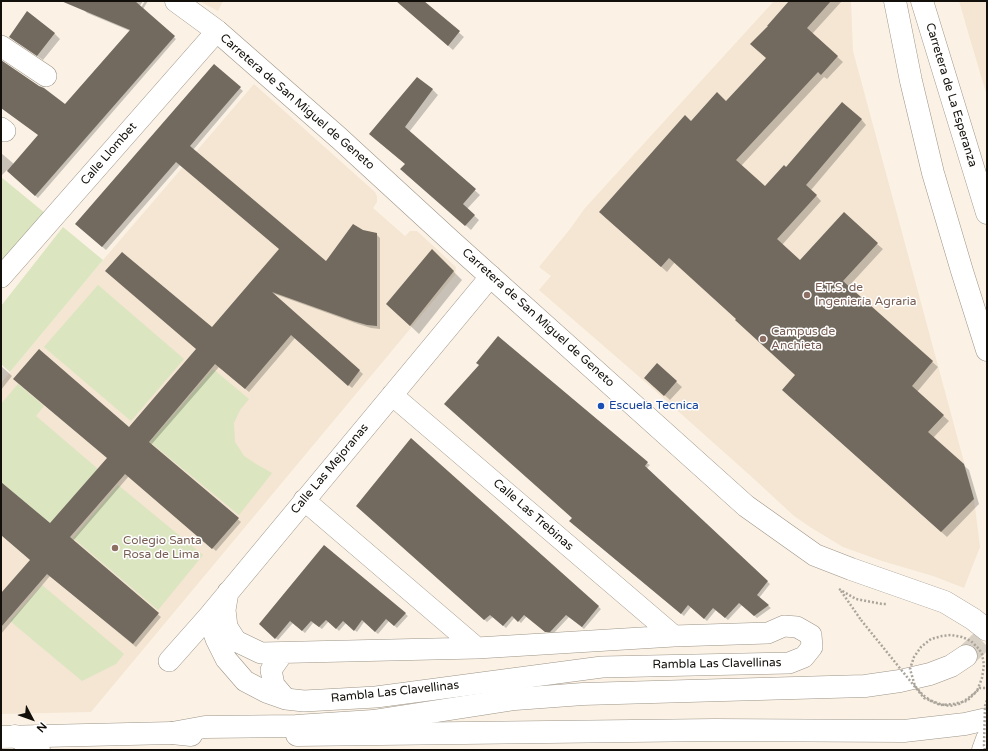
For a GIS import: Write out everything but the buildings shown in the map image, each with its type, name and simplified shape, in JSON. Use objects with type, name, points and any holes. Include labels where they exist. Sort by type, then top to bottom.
[{"type":"main road","name":"Carretera de San Miguel de Geneto","points":[[176,1],[216,31],[339,138],[450,240],[746,506],[815,555],[944,602],[973,619],[987,630]]},
{"type":"main road","points":[[895,1],[911,81],[934,173],[962,271],[987,350]]},
{"type":"main road","name":"Carretera de La Esperanza","points":[[922,1],[987,213]]},
{"type":"main road","points":[[8,737],[172,733],[205,727],[296,726],[373,721],[515,699],[583,694],[865,686],[900,681],[930,674],[951,666],[966,656]]},
{"type":"main road","points":[[172,733],[202,737],[714,730],[904,731],[965,724],[987,719]]},
{"type":"main road","points":[[8,737],[39,750]]},
{"type":"main road","points":[[984,750],[987,739]]},
{"type":"street","name":"Calle Llombet","points":[[1,277],[216,31]]},
{"type":"street","points":[[1,46],[46,76]]},
{"type":"street","name":"Calle Las Mejoranas","points":[[169,661],[208,617],[491,276]]},
{"type":"street","name":"Calle Las Trebinas","points":[[392,395],[674,636]]},
{"type":"street","points":[[304,500],[477,648]]},
{"type":"street","name":"Rambla Las Clavellinas","points":[[208,617],[216,639],[226,659],[246,681],[266,692],[286,699],[304,701],[376,697],[602,667],[789,663],[804,657],[812,647],[810,635],[797,628],[784,626],[768,633],[674,636],[477,648],[261,653],[236,641],[227,627],[225,610],[228,592]]},
{"type":"street","points":[[283,653],[271,670],[274,685],[286,699]]},
{"type":"path","points":[[887,604],[856,599],[839,589],[860,620],[924,698],[929,700],[934,702],[940,704],[945,705],[950,706],[959,704],[963,701],[967,699],[977,691],[982,678],[984,665],[982,654],[979,649],[971,641],[962,637],[951,635],[942,636],[931,639],[921,647],[914,657],[910,669],[915,686],[923,695],[927,698],[931,701],[940,705],[947,705],[960,703],[967,701],[980,688],[987,688]]},
{"type":"path","points":[[984,750],[985,706],[987,700]]},
{"type":"shaded area","points":[[199,1],[223,1],[218,11]]},
{"type":"shaded area","name":"Campus de Anchieta","points":[[774,1],[851,1],[853,51],[974,499],[980,547],[964,588],[933,576],[882,561],[843,547],[794,516],[651,387],[539,290],[551,276],[539,267],[585,208]]},
{"type":"shaded area","points":[[959,1],[987,1],[987,96],[970,39]]},
{"type":"shaded area","name":"Colegio Santa Rosa de Lima","points":[[254,84],[375,192],[377,202],[373,208],[405,236],[410,231],[417,231],[456,267],[455,275],[91,712],[1,714],[1,383],[103,260]]},
{"type":"green space","points":[[1,177],[45,213],[1,264]]},
{"type":"green space","points":[[63,227],[103,260],[10,372],[1,364],[1,306]]},
{"type":"green space","points":[[98,285],[184,359],[131,421],[44,347]]},
{"type":"green space","points":[[213,369],[249,399],[240,410],[234,423],[235,442],[244,456],[272,473],[239,515],[150,442]]},
{"type":"green space","points":[[18,384],[44,406],[36,416],[98,469],[50,523],[1,482],[1,404]]},
{"type":"green space","points":[[118,485],[203,555],[158,610],[73,538]]},
{"type":"green space","points":[[42,585],[124,654],[116,664],[82,681],[10,621]]},
{"type":"tunnel","points":[[966,656],[987,636]]},
{"type":"place","name":"E.T.S. de Ingeniería Agraria","points":[[807,295]]},
{"type":"place","name":"Campus de Anchieta","points":[[763,339]]},
{"type":"place","name":"Escuela Tecnica","points":[[601,406]]},
{"type":"place","name":"Colegio Santa Rosa de Lima","points":[[115,548]]}]
